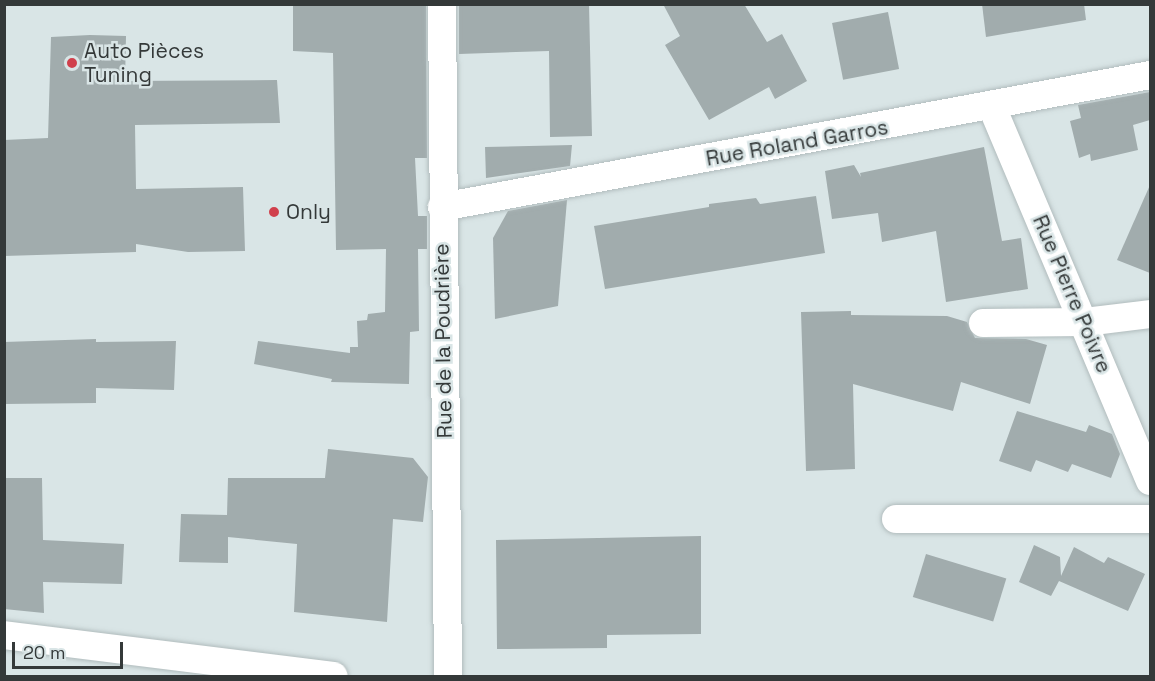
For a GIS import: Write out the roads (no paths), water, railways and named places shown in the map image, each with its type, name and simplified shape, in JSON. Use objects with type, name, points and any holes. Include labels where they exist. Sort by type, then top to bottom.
[{"type":"street","name":"Rue de la Poudrière","points":[[442,4],[442,207],[448,676]]},
{"type":"street","name":"Rue Roland Garros","points":[[442,207],[992,107],[1150,75]]},
{"type":"street","name":"Rue Pierre Poivre","points":[[992,107],[1085,322],[1150,481]]},
{"type":"street","points":[[983,323],[1085,322],[1150,314]]},
{"type":"street","points":[[896,519],[1150,519]]},
{"type":"street","points":[[4,636],[333,676]]},
{"type":"place","name":"Auto Pièces Tuning","points":[[72,63]]},
{"type":"place","name":"Only","points":[[274,212]]}]
